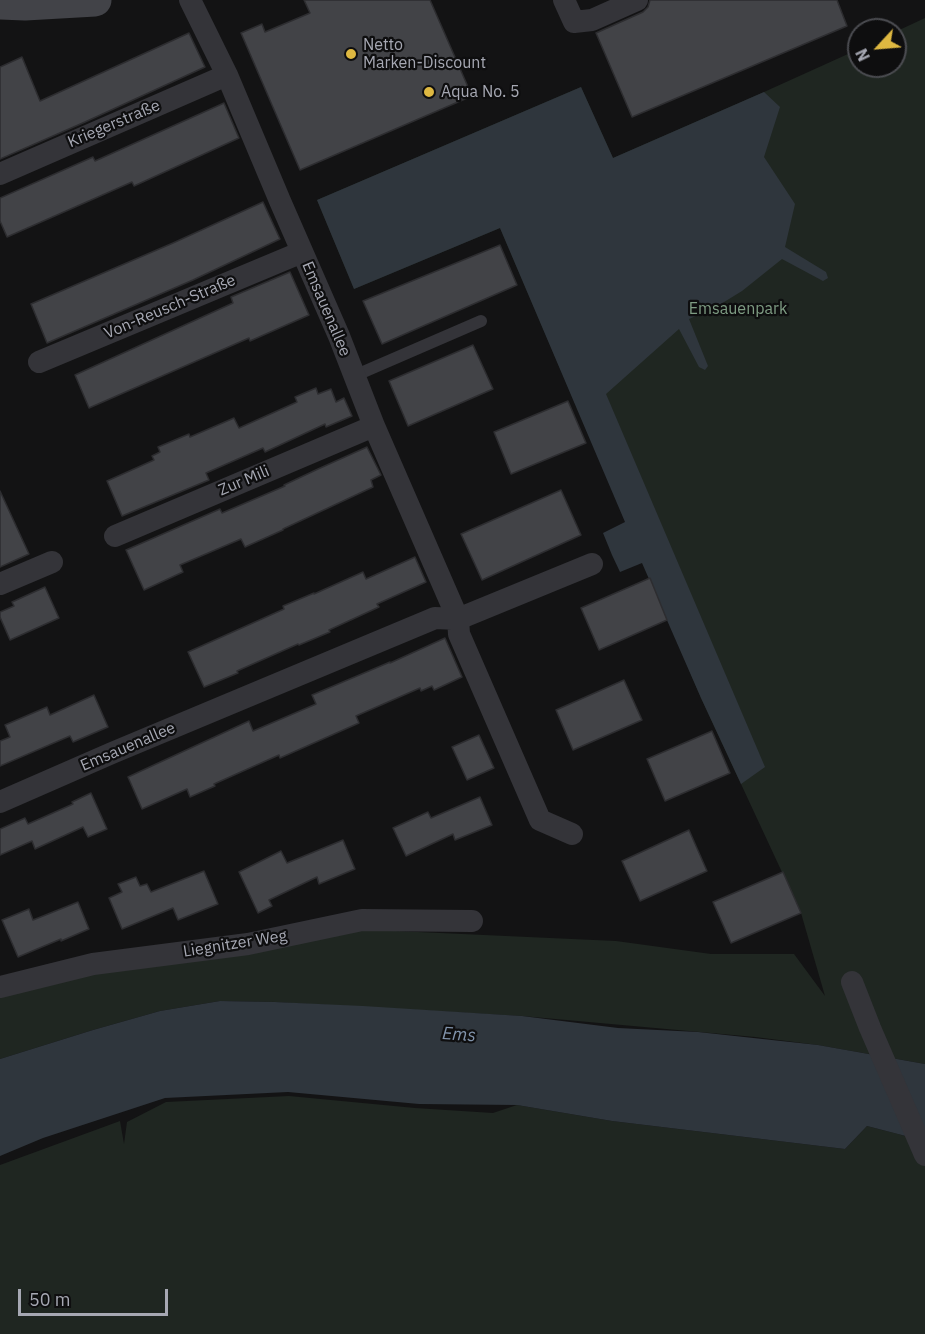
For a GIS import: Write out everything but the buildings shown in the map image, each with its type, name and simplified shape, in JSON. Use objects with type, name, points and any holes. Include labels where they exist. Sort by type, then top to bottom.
[{"type":"street","points":[[2,2],[25,4],[95,0]]},
{"type":"street","name":"Emsauenallee","points":[[190,0],[227,75],[339,336],[374,426],[458,619],[459,634],[540,820],[572,834]]},
{"type":"street","points":[[564,0],[573,22],[592,20],[637,0]]},
{"type":"street","name":"Kriegerstraße","points":[[0,174],[227,75]]},
{"type":"street","name":"Von-Reusch-Straße","points":[[39,363],[302,252]]},
{"type":"street","name":"Zur Mili","points":[[115,536],[374,426]]},
{"type":"street","points":[[0,584],[52,562]]},
{"type":"street","points":[[458,619],[592,564]]},
{"type":"street","name":"Emsauenallee","points":[[0,802],[435,618],[458,619]]},
{"type":"street","name":"Liegnitzer Weg","points":[[0,987],[93,964],[248,944],[362,920],[472,921]]},
{"type":"street","points":[[852,982],[925,1155]]},
{"type":"lane","points":[[354,376],[481,321]]},
{"type":"green space","name":"Emsauenpark","points":[[925,18],[925,1064],[818,1045],[755,1037],[522,1016],[220,1001],[160,1011],[0,1059],[0,993],[91,970],[352,929],[616,941],[711,954],[794,954],[825,996],[801,913],[701,698],[500,228],[354,289],[317,200],[581,87],[613,158],[847,54],[847,78],[907,78],[907,26]]},
{"type":"green space","points":[[289,1096],[493,1113],[517,1105],[612,1121],[845,1149],[867,1126],[925,1141],[925,1334],[0,1334],[0,1165],[120,1121],[124,1144],[127,1122],[166,1102]]},
{"type":"water","points":[[581,87],[613,158],[764,92],[780,107],[764,157],[795,204],[785,247],[826,272],[828,278],[823,281],[782,259],[742,291],[716,307],[689,319],[708,366],[705,370],[699,367],[679,329],[606,394],[765,767],[741,784],[642,563],[620,572],[612,555],[603,533],[625,522],[500,228],[354,289],[317,200]]},
{"type":"water","name":"Ems","points":[[220,1001],[363,1006],[522,1016],[618,1028],[698,1032],[818,1045],[925,1064],[925,1141],[867,1126],[845,1149],[612,1121],[517,1105],[419,1104],[288,1092],[165,1098],[43,1138],[0,1156],[0,1059],[160,1011]]},
{"type":"place","name":"Netto Marken-Discount","points":[[351,54]]},
{"type":"place","name":"Aqua No. 5","points":[[429,92]]}]
